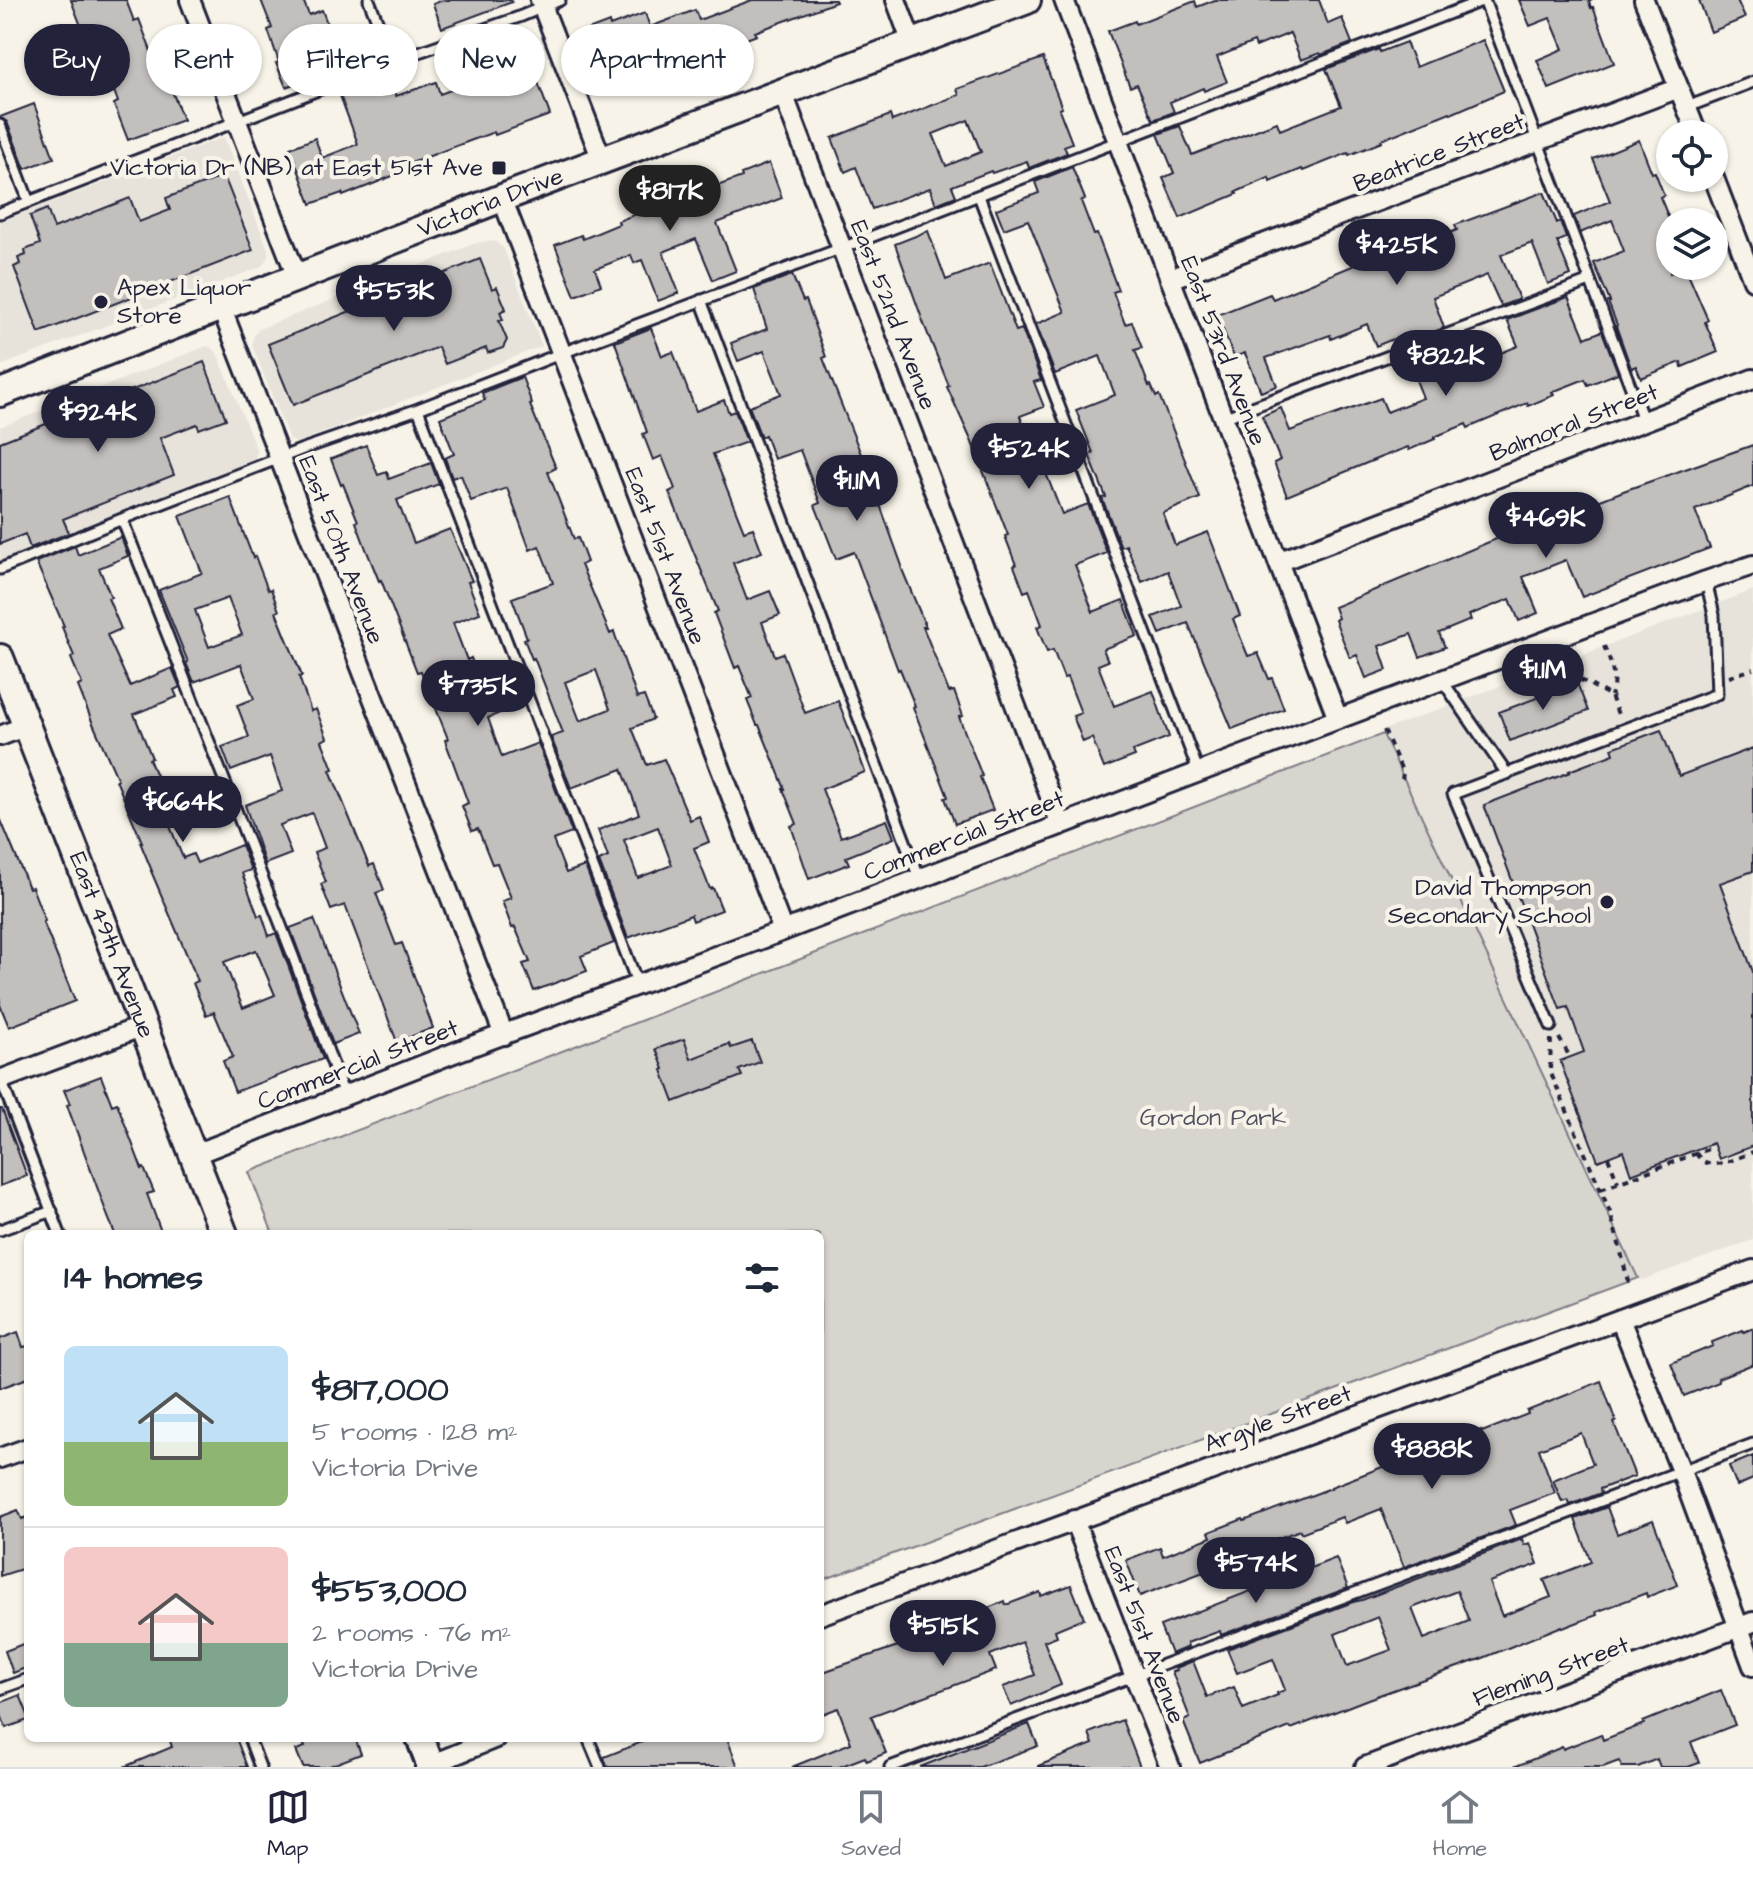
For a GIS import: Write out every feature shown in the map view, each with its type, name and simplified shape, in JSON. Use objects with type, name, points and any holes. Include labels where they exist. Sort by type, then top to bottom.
[{"type":"street","points":[[190,0],[297,277]]},
{"type":"street","points":[[896,0],[912,43]]},
{"type":"street","name":"Victoria Drive","points":[[0,393],[502,198],[1027,0]]},
{"type":"street","name":"East 53rd Avenue","points":[[1064,0],[1338,719]]},
{"type":"street","points":[[1644,0],[1692,120]]},
{"type":"street","points":[[548,2],[602,160]]},
{"type":"street","name":"Beatrice Street","points":[[1170,279],[1679,88]]},
{"type":"street","name":"East 52nd Avenue","points":[[782,91],[1061,825]]},
{"type":"street","points":[[1719,192],[1753,280]]},
{"type":"street","name":"East 51st Avenue","points":[[502,198],[783,931]]},
{"type":"street","name":"East 50th Avenue","points":[[221,307],[504,1035]]},
{"type":"street","name":"Balmoral Street","points":[[1278,562],[1753,379]]},
{"type":"street","name":"Commercial Street","points":[[193,1155],[1338,719],[1753,565]]},
{"type":"street","name":"East 49th Avenue","points":[[0,658],[222,1230]]},
{"type":"street","points":[[0,736],[26,726]]},
{"type":"street","points":[[0,1079],[143,1026]]},
{"type":"street","name":"Argyle Street","points":[[824,1614],[1753,1270]]},
{"type":"street","points":[[1620,1319],[1746,1625],[1753,1666]]},
{"type":"street","points":[[0,1458],[24,1449]]},
{"type":"street","name":"East 51st Avenue","points":[[1074,1520],[1170,1767]]},
{"type":"street","name":"Fleming Street","points":[[1365,1767],[1746,1625]]},
{"type":"street","points":[[421,1742],[429,1766],[486,1742]]},
{"type":"lane","points":[[369,0],[378,24]]},
{"type":"lane","points":[[0,569],[280,458],[418,409],[979,196],[1484,0],[1644,422]]},
{"type":"lane","points":[[418,51],[548,2]]},
{"type":"lane","points":[[1687,107],[1753,82]]},
{"type":"lane","points":[[0,213],[301,96]]},
{"type":"lane","points":[[0,125],[29,202]]},
{"type":"lane","points":[[979,196],[1199,773]]},
{"type":"lane","points":[[1223,418],[1590,281]]},
{"type":"lane","points":[[701,300],[919,878]]},
{"type":"lane","points":[[418,409],[638,985]]},
{"type":"lane","points":[[122,519],[293,956],[344,1095]]},
{"type":"lane","points":[[1551,1026],[1453,794],[1717,694],[1714,615],[1706,581]]},
{"type":"lane","points":[[1442,680],[1507,774]]},
{"type":"lane","points":[[0,1079],[59,1230]]},
{"type":"lane","points":[[0,1230],[52,1211]]},
{"type":"lane","points":[[890,1767],[1753,1444]]},
{"type":"lane","points":[[0,1689],[24,1680]]},
{"type":"lane","points":[[251,1742],[260,1767]]},
{"type":"lane","points":[[590,1742],[600,1767]]},
{"type":"path","points":[[1604,646],[1613,668],[1615,684],[1611,696],[1624,729]]},
{"type":"path","points":[[1717,682],[1753,669]]},
{"type":"path","points":[[1569,685],[1581,680],[1611,696]]},
{"type":"path","points":[[1384,730],[1403,773],[1402,779]]},
{"type":"path","points":[[1551,1026],[1550,1071],[1610,1212],[1629,1286]]},
{"type":"path","points":[[1600,1189],[1711,1148],[1710,1144]]},
{"type":"path","points":[[1696,1153],[1702,1162],[1712,1165],[1753,1152]]},
{"type":"path","points":[[1608,1157],[1618,1182]]},
{"type":"shaded area","points":[[224,137],[268,249],[268,257],[261,267],[0,366],[0,222]]},
{"type":"shaded area","points":[[495,241],[504,249],[542,346],[297,443],[289,439],[252,345],[259,329],[476,243]]},
{"type":"shaded area","points":[[207,346],[215,350],[219,357],[257,451],[255,460],[0,561],[0,427]]},
{"type":"shaded area","name":"David Thompson Secondary School","points":[[1753,590],[1753,1240],[1642,1280],[1638,1278],[1402,779],[1403,773],[1384,730]]},
{"type":"green space","name":"Gordon Park","points":[[1383,734],[1638,1278],[824,1580],[824,1230],[271,1230],[249,1172]]},
{"type":"building","points":[[71,0],[126,0],[134,21],[139,19],[146,38],[146,96],[174,96],[183,120],[128,140],[114,104],[118,102],[116,96],[130,96],[130,24],[80,24]]},
{"type":"building","points":[[261,0],[303,0],[309,15],[322,10],[327,24],[278,24],[278,59],[268,30],[272,28]]},
{"type":"building","points":[[443,0],[512,2],[453,24],[440,24],[433,4]]},
{"type":"building","points":[[752,0],[836,2],[755,32],[757,35],[754,36],[754,24],[658,24],[695,10],[699,20]]},
{"type":"building","points":[[1215,0],[1319,0],[1328,24],[1342,18],[1352,43],[1301,60],[1290,33],[1256,47],[1254,42],[1217,57],[1227,82],[1170,102],[1174,112],[1153,120],[1137,84],[1130,87],[1108,31],[1135,21],[1136,24],[1195,1],[1197,7]]},
{"type":"building","points":[[1519,0],[1592,0],[1589,2],[1591,8],[1614,63],[1549,89],[1537,60],[1563,49],[1550,18],[1530,26]]},
{"type":"building","points":[[1699,0],[1737,0],[1745,18],[1711,32]]},
{"type":"building","points":[[645,13],[649,24],[615,24]]},
{"type":"building","points":[[1483,40],[1504,91],[1349,155],[1270,182],[1269,178],[1180,218],[1163,178],[1174,173],[1158,134],[1180,126],[1192,155],[1277,122],[1280,130],[1341,106],[1326,69],[1406,42],[1416,67]]},
{"type":"building","points":[[1043,58],[1072,143],[1064,146],[1067,153],[1029,168],[1027,161],[952,186],[956,196],[936,204],[930,188],[872,209],[856,167],[845,172],[832,138],[890,115],[892,121],[959,95],[957,89]],"holes":[[[968,120],[981,152],[946,166],[933,134]]]},
{"type":"building","points":[[434,83],[434,96],[543,96],[550,115],[448,149],[398,168],[400,173],[368,186],[311,204],[290,148],[315,138],[322,158],[358,144],[340,96],[418,96],[418,88]]},
{"type":"building","points":[[34,104],[54,158],[25,169],[7,122],[0,117]]},
{"type":"building","points":[[1639,140],[1652,173],[1656,175],[1656,192],[1664,195],[1660,197],[1665,208],[1656,208],[1656,280],[1691,280],[1718,352],[1682,367],[1681,362],[1641,378],[1636,366],[1631,368],[1594,263],[1624,251],[1612,220],[1580,233],[1574,216],[1610,201],[1593,159]]},
{"type":"building","points":[[769,163],[782,198],[717,223],[736,271],[713,280],[696,239],[663,252],[679,293],[658,301],[642,260],[634,263],[631,255],[595,269],[601,285],[575,296],[555,245],[581,235],[583,239],[619,224],[618,221],[703,188],[704,191],[742,177],[741,174]]},
{"type":"building","points":[[1072,167],[1085,199],[1081,201],[1118,290],[1113,292],[1125,324],[1132,322],[1142,348],[1135,350],[1149,386],[1156,397],[1159,395],[1200,498],[1163,513],[1175,545],[1208,532],[1240,616],[1233,619],[1248,656],[1258,653],[1284,709],[1232,729],[1188,623],[1160,634],[1153,617],[1181,606],[1168,571],[1142,582],[1126,545],[1121,547],[1102,498],[1106,497],[1076,410],[1115,395],[1100,356],[1055,374],[1036,324],[1065,312],[1028,220],[1004,229],[996,209],[1039,193],[1035,182]]},
{"type":"building","points":[[224,176],[253,250],[39,333],[14,267],[20,264],[18,258],[26,255],[25,250],[40,244],[30,216],[47,209],[54,228],[130,198],[139,222],[170,210],[166,198]]},
{"type":"building","points":[[1544,192],[1566,238],[1557,242],[1571,275],[1548,284],[1532,243],[1501,255],[1519,299],[1501,306],[1487,275],[1433,297],[1444,328],[1401,344],[1398,337],[1376,346],[1367,324],[1331,339],[1330,335],[1266,358],[1277,386],[1261,392],[1245,353],[1234,357],[1217,315],[1270,294],[1273,299],[1393,249],[1396,256],[1457,230],[1455,225]]},
{"type":"building","points":[[928,231],[946,280],[990,263],[1016,331],[1022,329],[1041,380],[1034,382],[1044,407],[1020,416],[1035,454],[1038,453],[1062,514],[1088,504],[1107,553],[1075,565],[1093,612],[1123,600],[1137,636],[1103,649],[1108,661],[1098,665],[1114,706],[1153,691],[1169,737],[1133,751],[1135,756],[1104,768],[1092,738],[1083,742],[1073,716],[1081,713],[1067,677],[1064,678],[1053,650],[1047,652],[1037,627],[1042,625],[1029,590],[1024,592],[1005,536],[1008,535],[947,387],[895,244]]},
{"type":"building","points":[[480,259],[492,289],[497,287],[506,309],[500,312],[503,320],[499,321],[507,340],[503,348],[488,353],[486,348],[445,364],[438,347],[293,405],[268,344]]},
{"type":"building","points":[[792,275],[815,324],[826,357],[823,358],[926,627],[923,627],[949,692],[954,691],[963,716],[959,717],[993,810],[955,824],[915,706],[898,670],[854,552],[836,559],[815,505],[820,503],[800,450],[774,459],[749,406],[781,394],[764,351],[738,361],[731,343],[767,329],[754,289]]},
{"type":"building","points":[[1568,297],[1585,338],[1602,331],[1618,373],[1588,385],[1585,379],[1528,406],[1527,403],[1468,428],[1466,424],[1409,450],[1408,447],[1287,496],[1274,463],[1280,460],[1262,416],[1281,408],[1290,431],[1381,398],[1387,412],[1423,398],[1407,357],[1449,342],[1460,370],[1518,346],[1507,320]]},
{"type":"building","points":[[651,328],[662,356],[673,352],[696,411],[724,400],[729,413],[735,411],[747,442],[713,454],[744,531],[753,528],[762,552],[733,563],[747,600],[770,591],[780,615],[762,622],[775,656],[783,653],[805,713],[838,701],[855,744],[865,772],[822,789],[841,837],[887,820],[894,838],[846,857],[849,864],[809,879],[791,826],[797,824],[785,789],[747,700],[752,698],[739,666],[735,668],[714,613],[718,611],[669,492],[675,489],[662,456],[653,460],[643,434],[647,432],[615,342]]},
{"type":"building","points":[[204,362],[226,419],[199,429],[197,424],[160,438],[174,475],[63,519],[69,533],[30,548],[25,534],[0,544],[0,442]]},
{"type":"building","points":[[522,377],[556,468],[548,472],[574,539],[578,538],[587,562],[581,565],[610,634],[614,632],[637,698],[644,696],[653,719],[632,728],[647,765],[664,759],[690,820],[699,816],[709,842],[694,848],[722,910],[693,921],[691,915],[628,938],[599,861],[608,857],[598,830],[639,814],[622,769],[571,788],[551,737],[563,733],[524,639],[527,638],[512,598],[553,583],[546,564],[539,546],[530,550],[507,488],[471,501],[461,475],[452,478],[445,458],[454,454],[440,418],[485,400],[482,393]],"holes":[[[596,670],[610,709],[580,721],[565,682]],[[658,827],[672,865],[638,878],[624,840]]]},
{"type":"building","points":[[366,445],[378,475],[387,472],[389,479],[431,463],[439,484],[397,500],[414,543],[450,529],[472,581],[468,582],[480,613],[453,623],[467,660],[471,658],[483,692],[492,689],[502,712],[488,718],[502,757],[538,743],[572,833],[553,840],[566,873],[585,866],[614,943],[581,956],[587,971],[534,991],[523,964],[530,962],[502,901],[511,898],[497,863],[492,864],[478,829],[472,831],[462,806],[468,803],[445,740],[448,739],[421,671],[417,672],[331,459]]},
{"type":"building","points":[[1753,445],[1753,486],[1695,510],[1710,548],[1582,597],[1566,560],[1523,577],[1538,613],[1519,621],[1510,599],[1469,615],[1471,620],[1439,633],[1445,647],[1420,657],[1411,634],[1379,646],[1387,670],[1366,678],[1357,655],[1350,658],[1335,620],[1338,618],[1334,607],[1508,534]]},
{"type":"building","points":[[230,497],[253,558],[255,556],[268,590],[271,589],[279,611],[276,612],[302,676],[299,677],[311,711],[316,709],[327,738],[322,741],[333,769],[330,770],[369,866],[374,864],[384,890],[376,893],[396,945],[402,943],[433,1028],[397,1042],[345,905],[331,910],[321,884],[326,882],[314,852],[325,848],[312,813],[280,825],[291,854],[265,864],[245,805],[282,791],[270,756],[231,771],[222,747],[249,737],[237,705],[254,699],[241,664],[194,682],[159,590],[202,573],[180,516]],"holes":[[[228,598],[242,635],[209,647],[195,610]]]},
{"type":"building","points":[[121,537],[128,556],[99,568],[121,629],[107,635],[130,686],[172,668],[180,687],[174,690],[177,697],[134,714],[152,758],[149,759],[178,820],[169,824],[183,858],[193,854],[197,863],[241,845],[251,870],[242,873],[258,916],[262,915],[269,936],[276,933],[323,1059],[235,1092],[223,1061],[233,1057],[214,1012],[206,1015],[193,983],[198,981],[78,686],[82,684],[71,658],[74,656],[64,626],[36,562],[75,546],[78,555]],"holes":[[[256,950],[275,995],[243,1008],[224,962]]]},
{"type":"building","points":[[1577,683],[1588,711],[1510,741],[1499,712]]},
{"type":"building","points":[[1661,730],[1679,776],[1753,748],[1753,871],[1720,883],[1753,972],[1753,1146],[1719,1159],[1713,1143],[1631,1174],[1623,1151],[1598,1161],[1560,1061],[1584,1052],[1568,1007],[1560,1009],[1484,805],[1614,754],[1612,748]]},
{"type":"building","points":[[0,818],[29,888],[32,887],[75,1001],[9,1027],[0,1005]]},
{"type":"building","points":[[314,919],[359,1034],[333,1044],[290,928]]},
{"type":"building","points":[[684,1039],[691,1059],[729,1044],[731,1048],[752,1041],[760,1062],[739,1070],[742,1076],[674,1102],[656,1049]]},
{"type":"building","points":[[101,1076],[112,1105],[117,1103],[154,1192],[147,1194],[160,1230],[113,1230],[64,1090]]},
{"type":"building","points":[[0,1109],[27,1176],[0,1186]]},
{"type":"building","points":[[1753,1328],[1753,1364],[1684,1396],[1671,1363],[1713,1346],[1712,1342]]},
{"type":"building","points":[[18,1332],[24,1347],[24,1379],[0,1388],[0,1339]]},
{"type":"building","points":[[1601,1381],[1635,1476],[1600,1489],[1601,1493],[1570,1505],[1568,1500],[1562,1502],[1553,1480],[1593,1464],[1581,1433],[1539,1449],[1555,1493],[1510,1510],[1516,1525],[1404,1567],[1381,1509],[1345,1523],[1342,1517],[1301,1533],[1300,1530],[1215,1562],[1217,1567],[1140,1596],[1126,1560],[1160,1547],[1163,1556],[1211,1537],[1209,1532],[1331,1488],[1441,1441],[1443,1445],[1482,1432]]},
{"type":"building","points":[[1753,1456],[1753,1479],[1737,1486],[1729,1466]]},
{"type":"building","points":[[1607,1507],[1617,1534],[1653,1520],[1678,1585],[1647,1597],[1646,1593],[1563,1628],[1200,1763],[1183,1721],[1190,1718],[1172,1672],[1176,1668],[1193,1661],[1207,1697],[1234,1687],[1243,1709],[1285,1690],[1273,1659],[1237,1673],[1227,1649],[1522,1539],[1524,1545],[1530,1543],[1538,1564],[1489,1582],[1502,1616],[1551,1597],[1544,1580],[1591,1562],[1575,1519]],"holes":[[[1457,1591],[1469,1621],[1424,1639],[1412,1608]],[[1378,1617],[1391,1650],[1347,1666],[1335,1634]]]},
{"type":"building","points":[[18,1510],[24,1518],[24,1568],[0,1576],[0,1517]]},
{"type":"building","points":[[1336,1558],[1348,1588],[1221,1635],[1220,1631],[1187,1643],[1188,1647],[1171,1654],[1160,1626]]},
{"type":"building","points":[[1071,1585],[1084,1618],[1055,1630],[1057,1636],[1044,1641],[1061,1685],[1011,1706],[1003,1687],[1035,1675],[1022,1642],[990,1655],[996,1670],[871,1716],[886,1753],[839,1767],[792,1767],[851,1743],[838,1708],[824,1713],[824,1672],[915,1640],[1005,1601],[1006,1605],[1040,1592],[1041,1596]]},
{"type":"building","points":[[24,1644],[24,1669],[13,1673],[5,1651]]},
{"type":"building","points":[[1721,1690],[1735,1725],[1691,1742],[1699,1763],[1688,1767],[1660,1767],[1657,1759],[1638,1767],[1622,1767],[1619,1761],[1603,1767],[1514,1767],[1601,1734],[1603,1740]]},
{"type":"building","points":[[20,1695],[24,1705],[24,1721],[6,1728],[0,1703]]},
{"type":"building","points":[[1122,1720],[1140,1767],[1038,1767],[1093,1744],[1089,1733]]},
{"type":"building","points":[[1029,1724],[1038,1746],[980,1767],[920,1767]]},
{"type":"building","points":[[170,1742],[238,1742],[247,1767],[124,1767],[172,1747]]},
{"type":"building","points":[[303,1742],[356,1742],[361,1754],[327,1767],[303,1767],[296,1750],[305,1747]]},
{"type":"building","points":[[642,1742],[729,1742],[738,1767],[607,1767],[604,1757]]},
{"type":"place","name":"Victoria Dr (NB) at East 51st Ave","points":[[499,168]]},
{"type":"place","name":"Apex Liquor Store","points":[[101,302]]},
{"type":"place","name":"David Thompson Secondary School","points":[[1607,902]]}]
